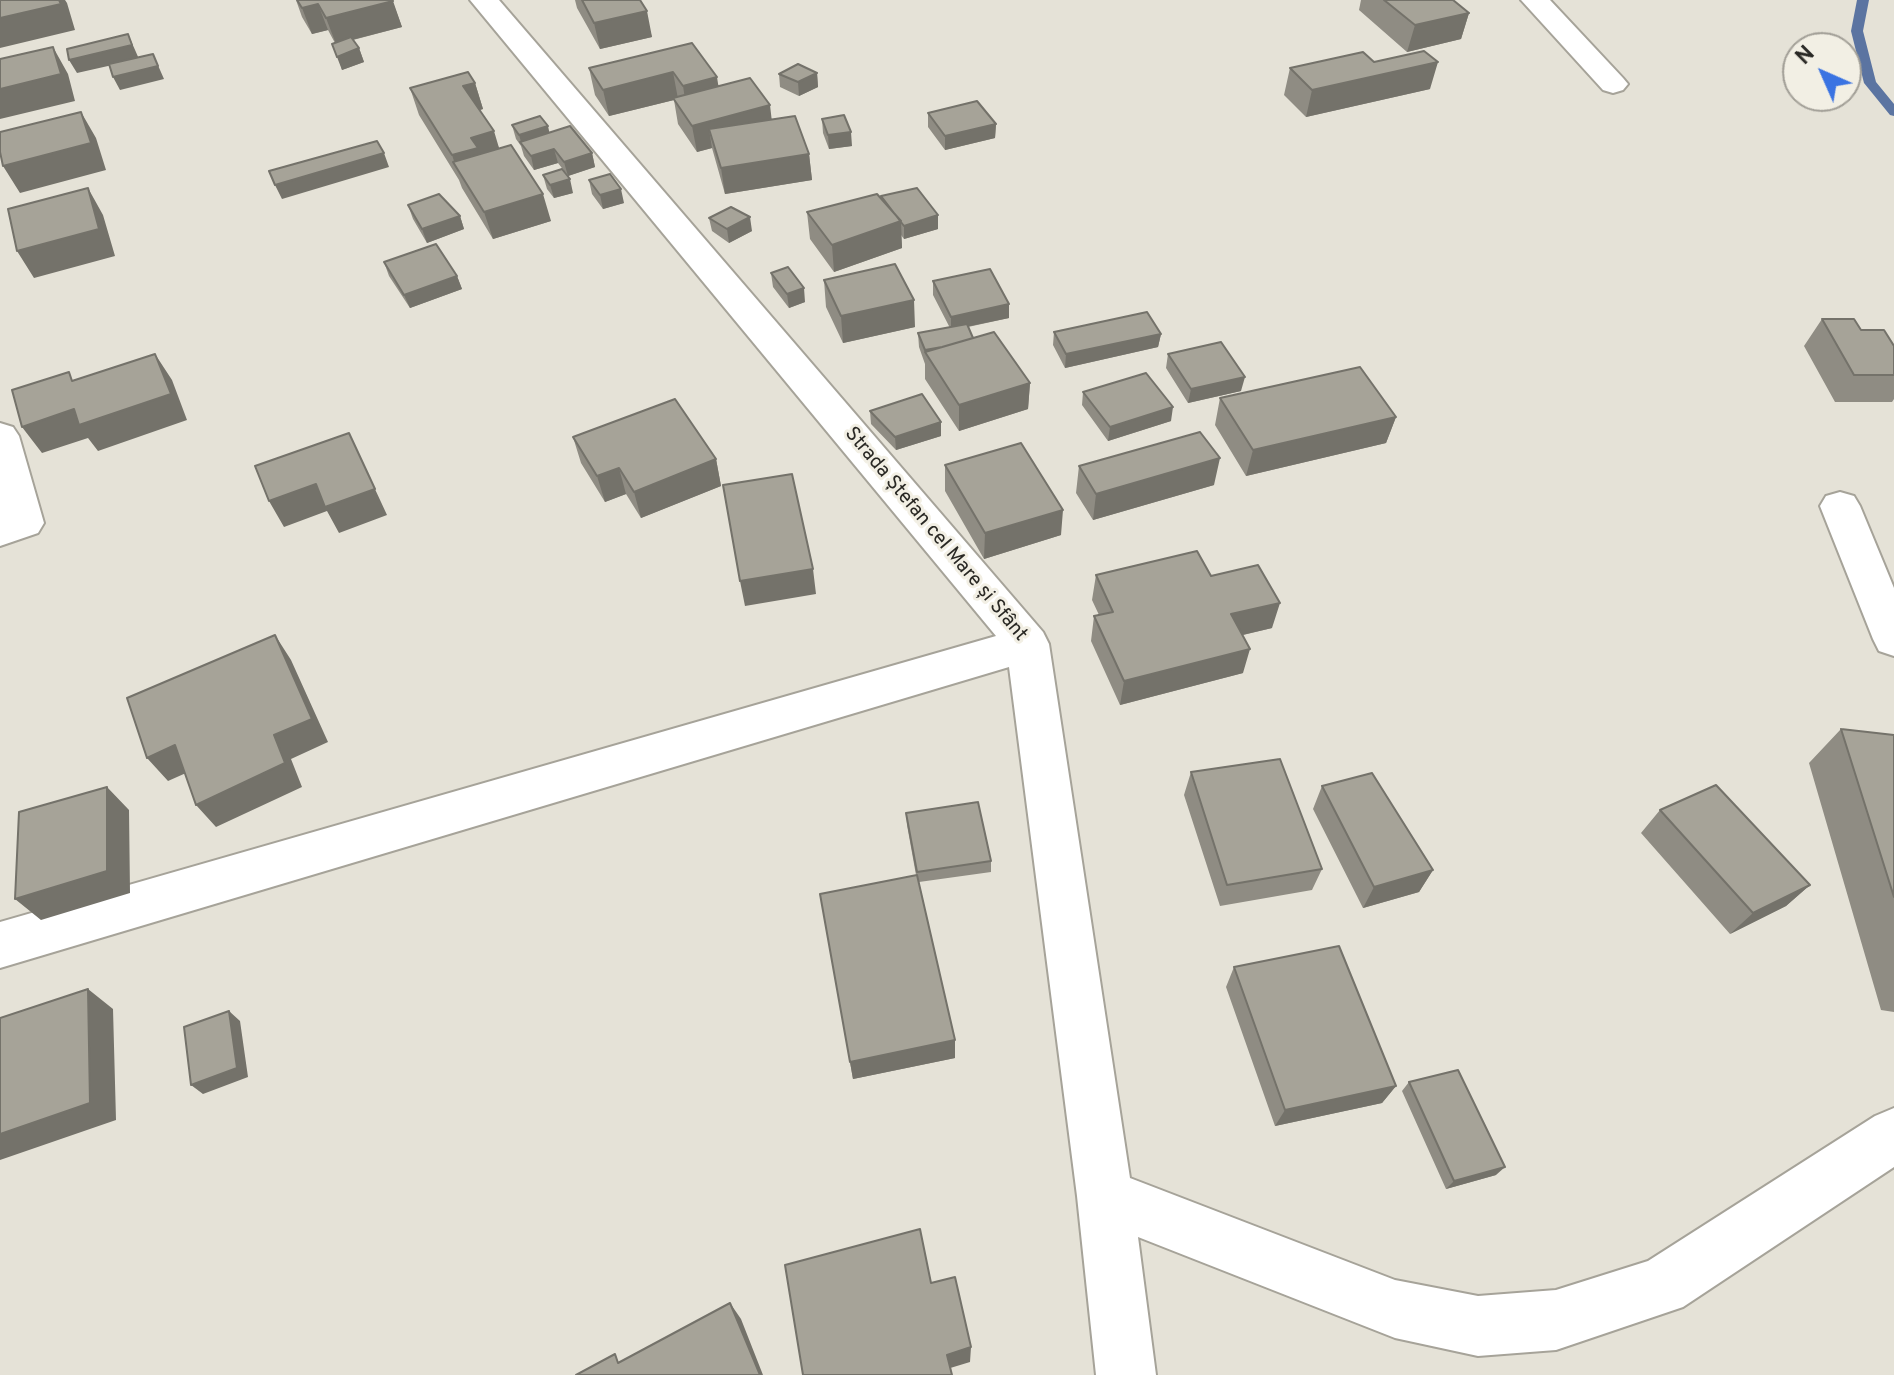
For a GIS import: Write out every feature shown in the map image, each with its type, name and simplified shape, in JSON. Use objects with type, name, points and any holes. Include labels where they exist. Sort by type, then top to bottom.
[{"type":"street","name":"Strada Ștefan cel Mare și Sfânt","points":[[484,0],[1028,644],[1105,1196],[1126,1375]]},
{"type":"street","points":[[1535,0],[1613,84]]},
{"type":"street","points":[[0,436],[24,523],[0,531]]},
{"type":"street","points":[[1840,506],[1894,639]]},
{"type":"street","points":[[0,945],[1028,644]]},
{"type":"street","points":[[1105,1196],[1395,1309],[1478,1326],[1556,1320],[1662,1286],[1894,1135]]},
{"type":"building","points":[[0,0],[59,0],[61,4],[0,18]]},
{"type":"building","points":[[297,0],[393,1],[326,18],[318,4],[302,8]]},
{"type":"building","points":[[582,0],[640,0],[647,11],[594,23]]},
{"type":"building","points":[[1384,0],[1453,0],[1469,13],[1415,25]]},
{"type":"building","points":[[128,34],[132,45],[69,60],[67,49]]},
{"type":"building","points":[[351,37],[359,48],[337,57],[332,44]]},
{"type":"building","points":[[692,43],[717,77],[683,86],[673,72],[603,90],[589,68]]},
{"type":"building","points":[[53,47],[61,74],[0,89],[0,59]]},
{"type":"building","points":[[1424,51],[1438,62],[1312,90],[1290,68],[1363,52],[1374,62]]},
{"type":"building","points":[[153,54],[158,66],[113,77],[109,64]]},
{"type":"building","points":[[798,64],[817,73],[798,82],[779,74]]},
{"type":"building","points":[[468,72],[475,83],[463,86],[494,131],[471,138],[478,148],[452,155],[410,88]]},
{"type":"building","points":[[750,78],[770,105],[692,126],[673,98]]},
{"type":"building","points":[[977,101],[996,124],[945,136],[928,113]]},
{"type":"building","points":[[81,112],[91,143],[3,166],[0,132]]},
{"type":"building","points":[[844,115],[851,132],[828,135],[822,119]]},
{"type":"building","points":[[540,116],[548,126],[519,135],[512,125]]},
{"type":"building","points":[[795,116],[809,154],[721,168],[709,129]]},
{"type":"building","points":[[570,126],[592,153],[564,162],[554,149],[531,156],[520,142]]},
{"type":"building","points":[[377,141],[384,153],[275,185],[269,171]]},
{"type":"building","points":[[511,145],[543,194],[484,212],[453,162]]},
{"type":"building","points":[[562,169],[570,179],[550,185],[543,175]]},
{"type":"building","points":[[610,174],[621,189],[600,195],[589,180]]},
{"type":"building","points":[[88,188],[99,229],[17,251],[8,209]]},
{"type":"building","points":[[917,188],[938,215],[904,226],[881,196]]},
{"type":"building","points":[[439,194],[460,216],[422,229],[408,205]]},
{"type":"building","points":[[877,194],[901,221],[832,245],[807,212]]},
{"type":"building","points":[[731,207],[750,217],[727,229],[709,218]]},
{"type":"building","points":[[436,244],[457,276],[404,295],[384,262]]},
{"type":"building","points":[[895,264],[914,300],[841,316],[824,280]]},
{"type":"building","points":[[788,267],[804,288],[787,294],[771,273]]},
{"type":"building","points":[[990,269],[1009,304],[951,317],[933,281]]},
{"type":"building","points":[[1147,312],[1161,334],[1066,354],[1054,332]]},
{"type":"building","points":[[1822,319],[1854,319],[1861,330],[1884,330],[1894,346],[1894,375],[1854,375]]},
{"type":"building","points":[[967,324],[973,338],[942,347],[925,350],[918,333]]},
{"type":"building","points":[[994,332],[1030,383],[959,405],[925,352]]},
{"type":"building","points":[[1221,342],[1245,377],[1191,389],[1168,354]]},
{"type":"building","points":[[155,354],[171,394],[79,425],[74,409],[22,427],[12,390],[69,372],[72,381]]},
{"type":"building","points":[[1360,367],[1396,417],[1253,450],[1220,398]]},
{"type":"building","points":[[1146,373],[1173,407],[1110,427],[1083,392]]},
{"type":"building","points":[[922,394],[941,422],[895,437],[870,411]]},
{"type":"building","points":[[675,399],[716,459],[634,492],[619,468],[597,476],[573,437]]},
{"type":"building","points":[[1200,432],[1220,458],[1096,494],[1079,466]]},
{"type":"building","points":[[349,433],[375,489],[325,507],[316,484],[269,501],[255,466]]},
{"type":"building","points":[[1021,443],[1063,510],[985,533],[945,465]]},
{"type":"building","points":[[792,474],[813,569],[740,581],[723,485]]},
{"type":"building","points":[[1197,551],[1211,576],[1258,565],[1280,603],[1231,614],[1250,649],[1124,681],[1094,616],[1113,612],[1096,575]]},
{"type":"building","points":[[275,635],[312,719],[274,735],[285,763],[196,805],[175,745],[147,758],[127,698]]},
{"type":"building","points":[[1841,729],[1894,735],[1894,897]]},
{"type":"building","points":[[1280,759],[1322,869],[1227,885],[1191,772]]},
{"type":"building","points":[[1372,773],[1433,870],[1374,887],[1322,786]]},
{"type":"building","points":[[1716,785],[1810,885],[1753,913],[1660,810]]},
{"type":"building","points":[[107,787],[107,871],[15,899],[19,812]]},
{"type":"building","points":[[978,802],[991,861],[917,872],[906,813]]},
{"type":"building","points":[[917,875],[955,1040],[850,1062],[820,894]]},
{"type":"building","points":[[1339,946],[1396,1086],[1285,1110],[1234,967]]},
{"type":"building","points":[[88,989],[90,1103],[0,1134],[0,1018]]},
{"type":"building","points":[[229,1011],[237,1068],[191,1085],[184,1027]]},
{"type":"building","points":[[1458,1070],[1505,1167],[1454,1181],[1409,1082]]},
{"type":"building","points":[[920,1229],[931,1283],[955,1277],[971,1347],[947,1355],[952,1375],[803,1375],[785,1265]]},
{"type":"building","points":[[730,1303],[760,1375],[576,1375],[615,1354],[618,1363]]},
{"type":"waterway","points":[[1863,0],[1857,31],[1870,83],[1894,112]]}]
